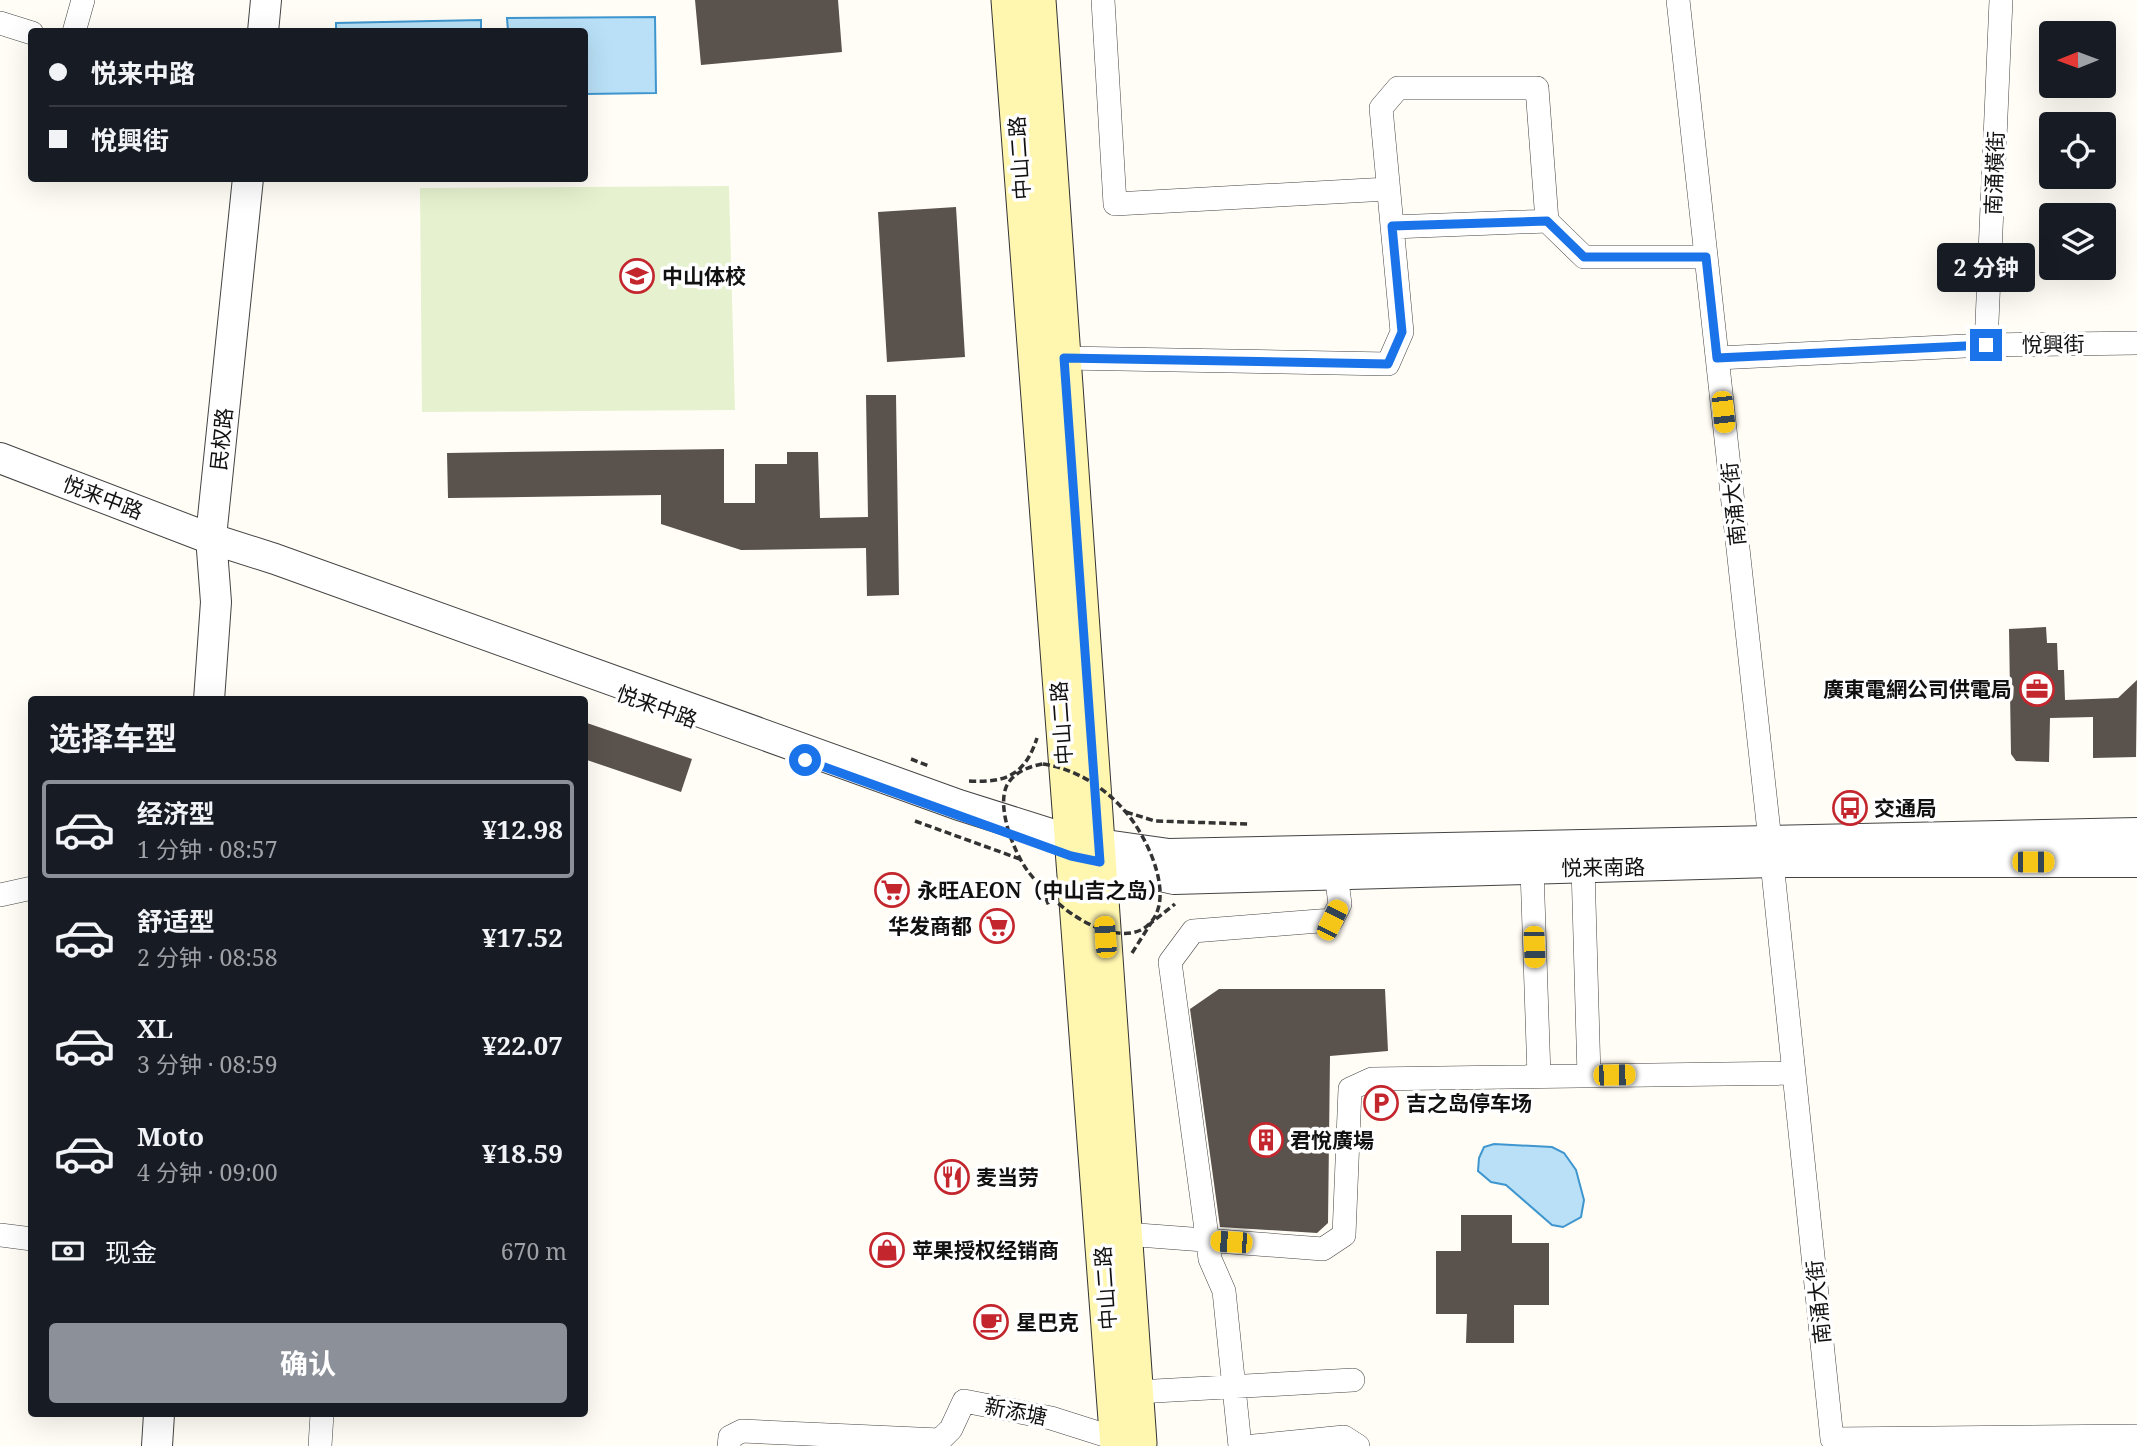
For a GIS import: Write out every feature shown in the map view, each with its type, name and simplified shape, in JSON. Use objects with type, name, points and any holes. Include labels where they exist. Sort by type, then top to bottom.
[{"type":"main road","name":"中山二路","points":[[1008,0],[1085,851],[1125,1234],[1137,1392],[1125,1444]]},
{"type":"main road","name":"中山二路","points":[[1039,0],[1064,358],[1085,851],[1125,1444]]},
{"type":"street","points":[[75,28],[83,0]]},
{"type":"street","points":[[263,28],[266,0]]},
{"type":"street","points":[[1103,0],[1115,204],[1388,189]]},
{"type":"street","name":"南涌大街","points":[[1678,0],[1832,1439],[2137,1436]]},
{"type":"street","name":"南涌橫街","points":[[1986,345],[2001,0]]},
{"type":"street","points":[[0,23],[28,32]]},
{"type":"street","points":[[1064,358],[1388,364],[1402,332],[1381,108],[1398,88],[1537,88],[1547,221],[1584,257],[1706,257]]},
{"type":"street","name":"民权路","points":[[209,696],[216,602],[210,540],[248,182]]},
{"type":"street","points":[[1392,226],[1547,221]]},
{"type":"street","name":"悅興街","points":[[1717,358],[1986,345],[2137,343]]},
{"type":"street","name":"悦来中路","points":[[0,458],[210,540],[1085,851]]},
{"type":"street","name":"悦来南路","points":[[1085,851],[1174,878],[1583,867],[1771,852],[2137,833]]},
{"type":"street","name":"悦来南路","points":[[1085,851],[1169,854],[1771,852],[2137,862]]},
{"type":"street","points":[[1583,867],[1589,1076]]},
{"type":"street","points":[[1532,869],[1539,1076]]},
{"type":"street","points":[[1240,1446],[1224,1291],[1210,1259],[1170,962],[1193,931],[1332,920],[1340,904],[1336,874]]},
{"type":"street","points":[[0,895],[28,889]]},
{"type":"street","points":[[1125,1234],[1324,1249],[1344,1236],[1350,1089],[1372,1079],[1794,1073]]},
{"type":"street","points":[[0,1235],[28,1238]]},
{"type":"street","points":[[1137,1392],[1353,1380]]},
{"type":"street","name":"新添塘","points":[[940,1443],[951,1429],[964,1401],[1051,1418],[1125,1444]]},
{"type":"street","points":[[157,1446],[159,1417]]},
{"type":"street","points":[[320,1446],[322,1417]]},
{"type":"street","points":[[729,1446],[730,1437],[742,1431],[940,1443]]},
{"type":"street","points":[[1254,1446],[1344,1437],[1358,1446]]},
{"type":"path","points":[[969,781],[998,780],[1019,772],[1043,764],[1061,766],[1100,787],[1126,812],[1145,841],[1160,883],[1159,904],[1151,923],[1132,933],[1114,933],[1098,928],[1060,905],[1042,888],[1020,859],[1007,826],[1004,805],[1007,785],[1019,772],[1031,754],[1037,739],[1037,730]]},
{"type":"path","points":[[911,759],[934,768]]},
{"type":"path","points":[[1126,812],[1155,821],[1248,824]]},
{"type":"path","points":[[915,821],[1020,859]]},
{"type":"green space","points":[[729,186],[735,410],[422,412],[420,188]]},
{"type":"water","points":[[655,17],[656,93],[588,94],[588,28],[508,28],[507,18]]},
{"type":"water","points":[[481,20],[481,28],[336,28],[336,23]]},
{"type":"water","points":[[1494,1144],[1552,1147],[1564,1153],[1576,1170],[1584,1200],[1581,1217],[1563,1227],[1552,1225],[1506,1185],[1491,1182],[1478,1171],[1479,1158],[1484,1147]]},
{"type":"building","points":[[695,0],[838,0],[842,52],[701,65]]},
{"type":"building","points":[[956,207],[965,357],[887,362],[878,212]]},
{"type":"building","points":[[866,395],[896,395],[899,595],[867,596],[866,548],[741,550],[661,524],[661,495],[448,498],[447,453],[724,449],[724,503],[755,503],[755,464],[787,464],[787,452],[818,452],[820,518],[868,517]]},
{"type":"building","name":"廣東電網公司供電局","points":[[2046,627],[2047,643],[2057,643],[2058,670],[2064,670],[2065,700],[2118,698],[2137,680],[2136,757],[2093,758],[2093,717],[2050,718],[2049,762],[2016,761],[2011,754],[2009,629]]},
{"type":"building","points":[[588,723],[692,759],[681,792],[588,760]]},
{"type":"building","name":"君悅廣場","points":[[1219,989],[1385,989],[1388,1051],[1330,1056],[1328,1223],[1317,1233],[1220,1227],[1190,1009]]},
{"type":"building","points":[[1461,1215],[1512,1215],[1512,1243],[1549,1243],[1549,1305],[1514,1305],[1514,1343],[1466,1343],[1467,1314],[1436,1314],[1436,1251],[1461,1251]]},
{"type":"place","name":"中山体校","points":[[637,276]]},
{"type":"place","name":"廣東電網公司供電局","points":[[2037,689]]},
{"type":"place","name":"交通局","points":[[1850,808]]},
{"type":"place","name":"永旺AEON（中山吉之岛）","points":[[892,890]]},
{"type":"place","name":"华发商都","points":[[997,926]]},
{"type":"place","name":"吉之岛停车场","points":[[1381,1103]]},
{"type":"place","name":"君悅廣場","points":[[1266,1140]]},
{"type":"place","name":"麦当劳","points":[[952,1177]]},
{"type":"place","name":"苹果授权经销商","points":[[887,1250]]},
{"type":"place","name":"星巴克","points":[[991,1322]]},
{"type":"route","points":[[805,760],[1071,856],[1100,862],[1064,358],[1388,364],[1402,332],[1392,226],[1547,221],[1584,257],[1706,257],[1717,358],[1986,345]]}]
